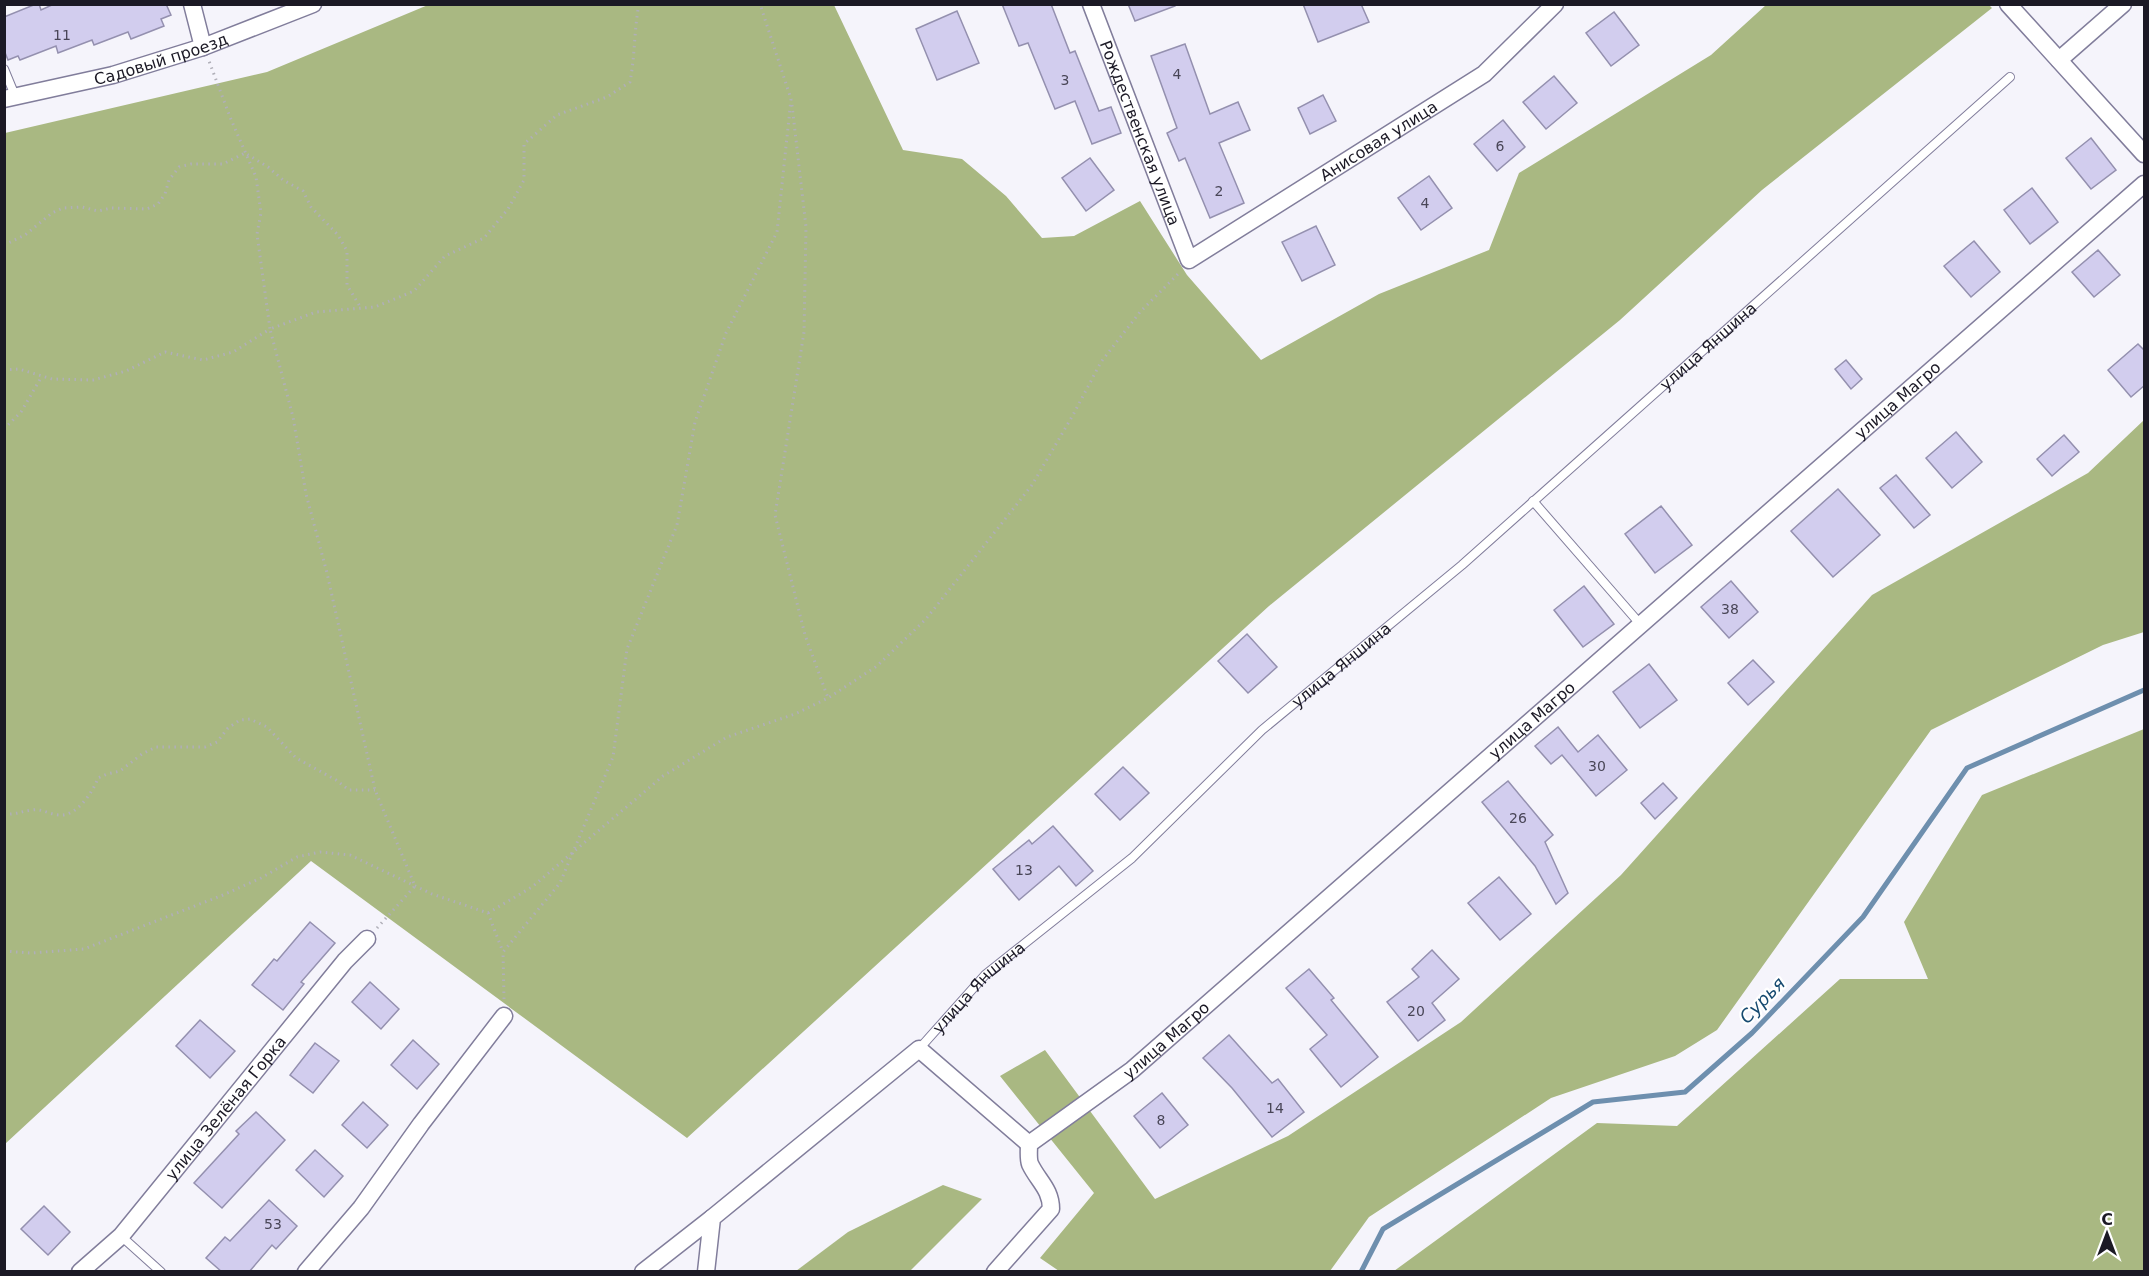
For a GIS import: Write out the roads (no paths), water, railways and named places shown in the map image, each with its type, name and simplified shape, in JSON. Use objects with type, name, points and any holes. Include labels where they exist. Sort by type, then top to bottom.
[{"type":"street","points":[[192,4],[203,47]]},
{"type":"street","name":"Садовый проезд","points":[[10,99],[113,75],[203,47],[313,4]]},
{"type":"street","name":"Рождественская улица","points":[[1091,4],[1190,261]]},
{"type":"street","name":"Анисовая улица","points":[[1190,261],[1484,74],[1555,4]]},
{"type":"street","points":[[2008,4],[2145,154]]},
{"type":"street","points":[[2059,60],[2123,4]]},
{"type":"street","name":"улица Магро","points":[[1029,1144],[1132,1070],[2145,184]]},
{"type":"street","name":"улица Зелёная Горка","points":[[80,1272],[121,1236],[345,961],[367,939]]},
{"type":"street","points":[[306,1272],[361,1208],[421,1124],[504,1016]]},
{"type":"street","points":[[919,1049],[1029,1144],[1029,1162],[1047,1187],[1052,1209],[995,1272]]},
{"type":"street","name":"улица Яншина","points":[[643,1272],[919,1049]]},
{"type":"street","points":[[706,1272],[712,1218]]},
{"type":"lane","points":[[4,69],[10,99]]},
{"type":"lane","name":"улица Яншина","points":[[919,1049],[985,975],[1131,858],[1262,730],[1462,565],[2010,77]]},
{"type":"lane","points":[[1533,501],[1641,625]]},
{"type":"lane","points":[[121,1236],[161,1272]]},
{"type":"waterway","name":"Сурья","points":[[1361,1272],[1383,1229],[1593,1102],[1685,1092],[1752,1033],[1863,917],[1967,768],[2144,690]]}]
